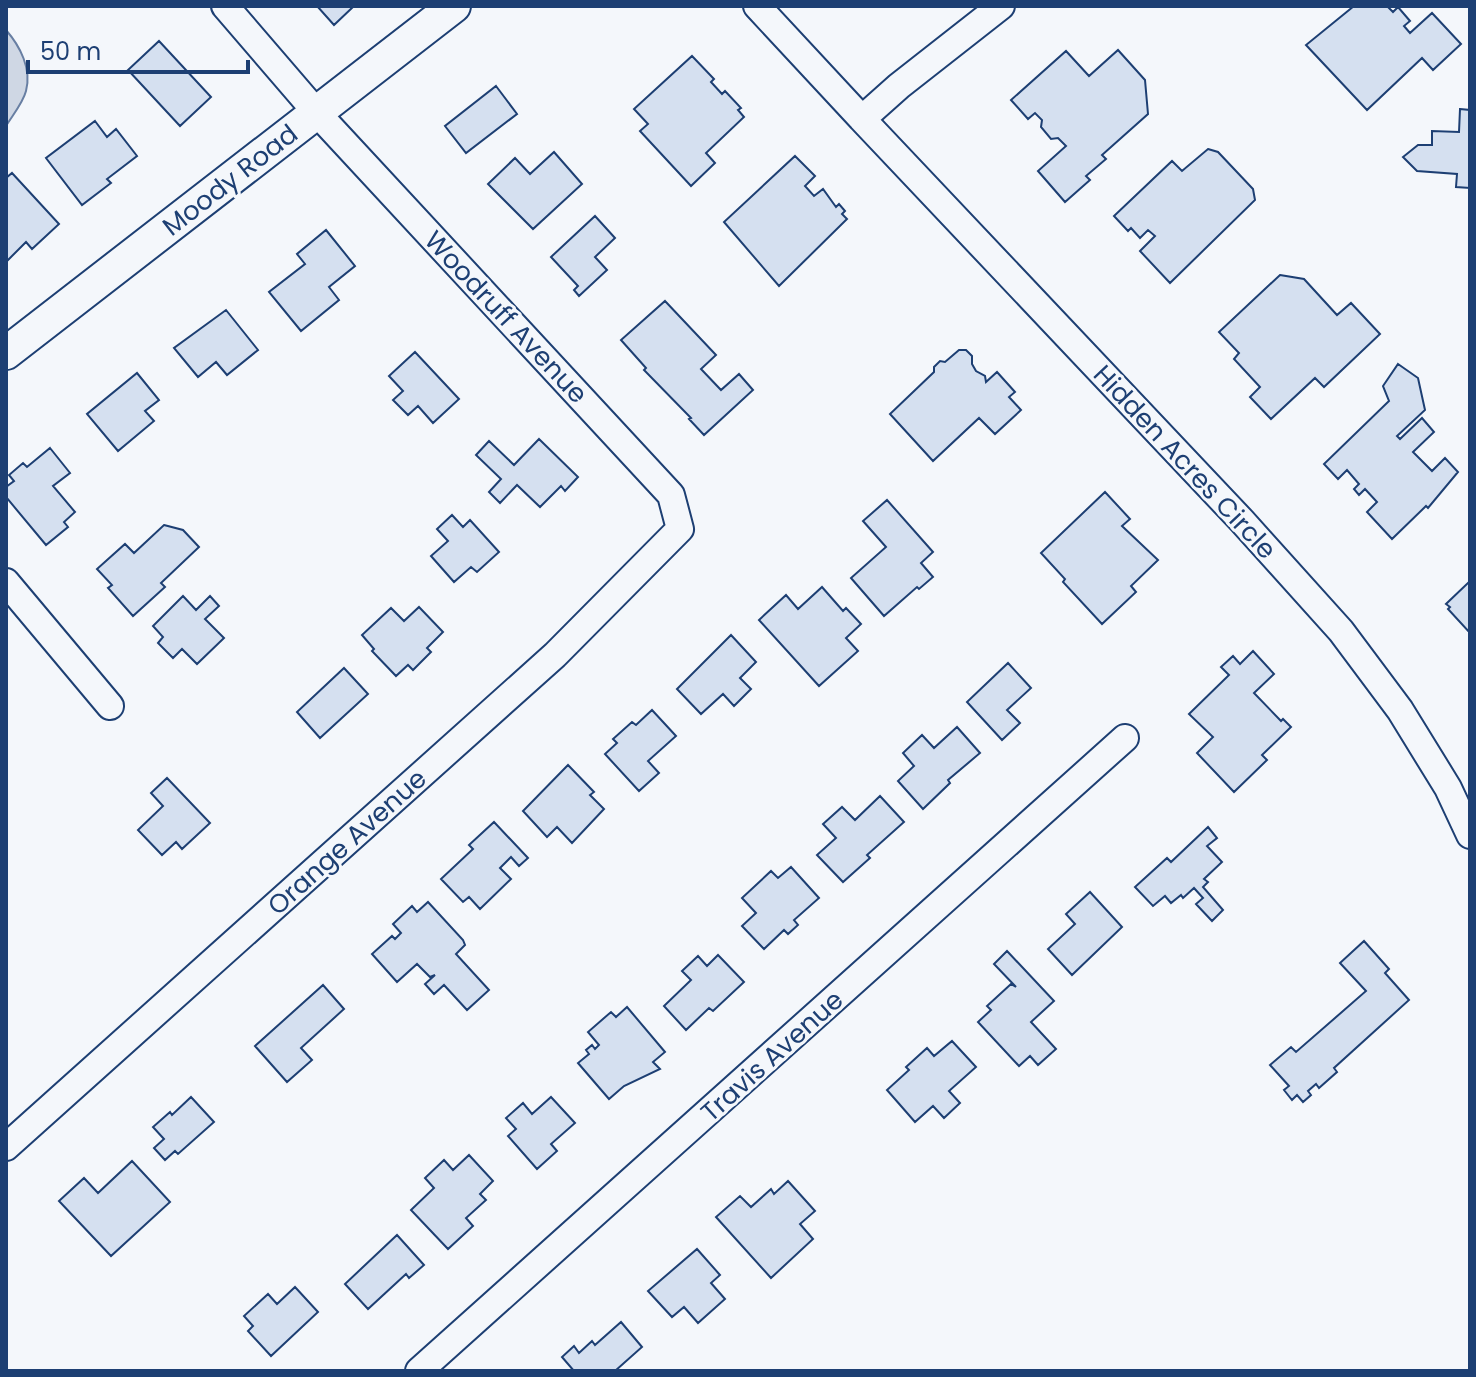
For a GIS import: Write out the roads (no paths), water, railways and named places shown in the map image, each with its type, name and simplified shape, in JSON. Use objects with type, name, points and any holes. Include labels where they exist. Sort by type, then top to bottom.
[{"type":"street","name":"Woodruff Avenue","points":[[225,6],[317,113],[671,495],[680,529]]},
{"type":"street","name":"Moody Road","points":[[6,353],[454,6]]},
{"type":"street","name":"Hidden Acres Circle","points":[[757,6],[1242,521],[1341,631],[1400,710],[1448,788],[1470,835]]},
{"type":"street","points":[[862,119],[1001,6]]},
{"type":"street","name":"Orange Avenue","points":[[6,1147],[555,655],[680,529]]},
{"type":"street","points":[[6,582],[110,706]]},
{"type":"street","name":"Travis Avenue","points":[[419,1371],[1125,738]]}]
